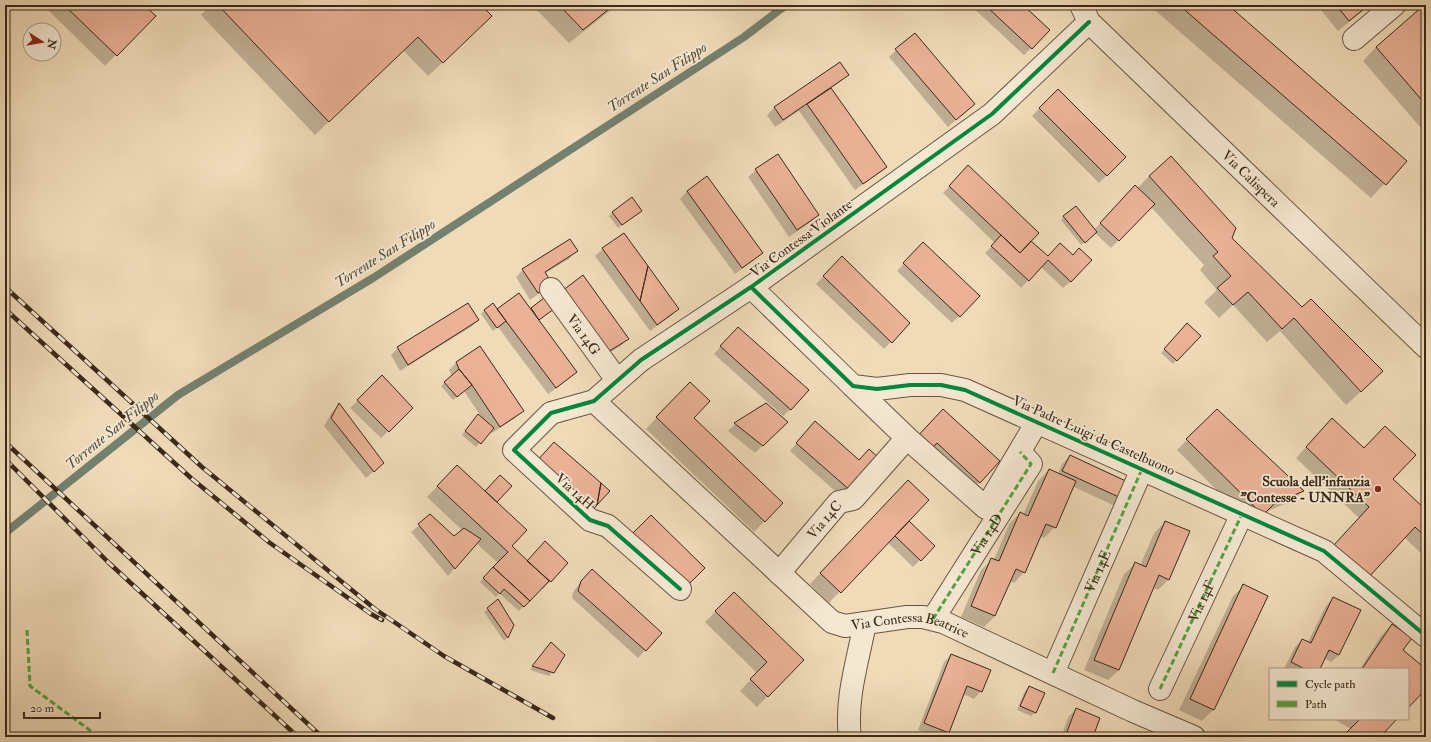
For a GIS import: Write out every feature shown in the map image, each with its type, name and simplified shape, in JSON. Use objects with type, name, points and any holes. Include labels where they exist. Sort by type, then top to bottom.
[{"type":"street","points":[[1354,39],[1394,5]]},
{"type":"street","name":"Via Contessa Violante","points":[[514,450],[551,413],[594,402],[641,360],[751,287],[992,114],[1085,13]]},
{"type":"street","name":"Via Calispera","points":[[1085,13],[1426,347]]},
{"type":"street","points":[[751,287],[907,438],[986,508],[1037,422]]},
{"type":"street","name":"Via 14G","points":[[551,289],[617,380]]},
{"type":"street","name":"Via Padre Luigi da Castelbuono","points":[[853,386],[877,388],[910,385],[941,385],[965,390],[1324,551],[1426,636]]},
{"type":"street","name":"Via Contessa Beatrice","points":[[594,402],[832,622],[845,626],[907,617],[923,617],[943,622],[1133,711],[1194,737]]},
{"type":"street","name":"Via 14C","points":[[779,573],[839,502],[852,499],[907,438]]},
{"type":"street","name":"Via 14H","points":[[514,450],[590,520],[608,526],[680,588]]},
{"type":"street","name":"Via 14D","points":[[933,619],[1031,464],[1020,452]]},
{"type":"street","name":"Via 14E","points":[[1053,674],[1142,469]]},
{"type":"street","name":"Via 14F","points":[[1160,689],[1242,514]]},
{"type":"street","points":[[850,737],[848,725],[849,705],[865,623]]},
{"type":"building","points":[[64,5],[144,5],[156,16],[117,56]]},
{"type":"building","points":[[218,5],[481,5],[492,16],[443,63],[418,37],[329,122]]},
{"type":"building","points":[[559,5],[614,5],[583,30]]},
{"type":"building","points":[[985,5],[1023,5],[1050,30],[1032,49]]},
{"type":"building","points":[[1179,5],[1228,5],[1407,161],[1386,185]]},
{"type":"building","points":[[1336,5],[1369,5],[1349,21]]},
{"type":"building","points":[[1424,5],[1426,5],[1426,105],[1376,47]]},
{"type":"building","points":[[915,33],[975,104],[956,120],[895,49]]},
{"type":"building","points":[[840,62],[849,75],[783,120],[774,107]]},
{"type":"building","points":[[831,88],[887,167],[863,184],[807,104]]},
{"type":"building","points":[[1058,89],[1126,157],[1107,176],[1039,108]]},
{"type":"building","points":[[778,154],[819,215],[797,230],[755,169]]},
{"type":"building","points":[[1171,156],[1236,228],[1232,238],[1302,307],[1311,299],[1383,371],[1361,392],[1294,318],[1282,329],[1248,292],[1233,305],[1217,288],[1231,276],[1213,256],[1218,252],[1149,176]]},
{"type":"building","points":[[968,165],[1039,233],[1020,253],[949,186]]},
{"type":"building","points":[[707,176],[763,253],[742,268],[687,191]]},
{"type":"building","points":[[1135,185],[1155,204],[1119,241],[1100,223]]},
{"type":"building","points":[[632,197],[642,211],[622,225],[612,212]]},
{"type":"building","points":[[1076,206],[1097,232],[1085,243],[1063,216]]},
{"type":"building","points":[[624,233],[648,266],[640,301],[602,248]]},
{"type":"building","points":[[1001,235],[1020,253],[1031,241],[1048,256],[1060,243],[1073,255],[1079,248],[1092,260],[1071,282],[1048,260],[1029,281],[991,246]]},
{"type":"building","points":[[570,239],[578,251],[545,272],[552,284],[538,293],[522,269]]},
{"type":"building","points":[[923,242],[980,296],[960,317],[903,263]]},
{"type":"building","points":[[842,256],[910,323],[892,343],[823,276]]},
{"type":"building","points":[[648,266],[679,309],[657,325],[640,301]]},
{"type":"building","points":[[583,275],[629,339],[606,353],[562,291]]},
{"type":"building","points":[[519,293],[577,372],[556,388],[497,309]]},
{"type":"building","points":[[549,294],[558,306],[539,320],[531,308]]},
{"type":"building","points":[[468,303],[479,320],[408,365],[397,347]]},
{"type":"building","points":[[493,303],[506,321],[497,328],[484,310]]},
{"type":"building","points":[[1187,323],[1201,336],[1177,361],[1164,349]]},
{"type":"building","points":[[738,327],[809,390],[791,410],[720,346]]},
{"type":"building","points":[[480,346],[524,411],[500,427],[472,385],[459,369],[456,362]]},
{"type":"building","points":[[459,369],[472,385],[457,397],[444,382]]},
{"type":"building","points":[[382,375],[413,408],[389,432],[357,400]]},
{"type":"building","points":[[690,382],[710,401],[694,418],[783,503],[765,522],[656,417]]},
{"type":"building","points":[[339,403],[384,463],[374,472],[331,418]]},
{"type":"building","points":[[766,403],[788,422],[763,446],[734,423]]},
{"type":"building","points":[[943,409],[1000,461],[980,483],[937,443],[928,453],[914,440]]},
{"type":"building","points":[[1217,409],[1304,491],[1275,503],[1263,515],[1186,439]]},
{"type":"building","points":[[478,414],[494,428],[481,444],[465,431]]},
{"type":"building","points":[[1332,418],[1364,448],[1385,426],[1416,455],[1393,479],[1426,509],[1426,537],[1415,527],[1368,578],[1333,546],[1369,507],[1306,447]]},
{"type":"building","points":[[815,421],[859,460],[869,449],[881,460],[852,492],[796,443]]},
{"type":"building","points":[[554,442],[601,483],[597,505],[592,511],[536,462]]},
{"type":"building","points":[[1070,455],[1130,483],[1123,499],[1062,471]]},
{"type":"building","points":[[457,465],[527,530],[512,546],[549,581],[530,601],[493,567],[508,552],[437,486]]},
{"type":"building","points":[[1049,469],[1076,481],[1056,528],[1046,524],[1025,573],[1016,569],[995,616],[971,606],[991,558],[999,561],[1020,512],[1028,516]]},
{"type":"building","points":[[500,475],[512,486],[497,502],[485,491]]},
{"type":"building","points":[[908,480],[929,500],[841,593],[820,573]]},
{"type":"building","points":[[601,483],[610,491],[597,505]]},
{"type":"building","points":[[430,514],[454,536],[464,528],[481,539],[455,569],[418,524]]},
{"type":"building","points":[[651,515],[705,568],[686,587],[632,534]]},
{"type":"building","points":[[909,521],[935,546],[921,561],[895,536]]},
{"type":"building","points":[[1165,521],[1190,531],[1169,580],[1159,575],[1119,670],[1094,660],[1135,562],[1146,567]]},
{"type":"building","points":[[545,541],[568,563],[551,582],[527,561]]},
{"type":"building","points":[[493,567],[530,601],[524,607],[504,589],[500,594],[483,578]]},
{"type":"building","points":[[592,569],[662,633],[646,651],[578,591],[581,581]]},
{"type":"building","points":[[1243,584],[1268,596],[1214,710],[1190,699]]},
{"type":"building","points":[[734,592],[804,660],[768,697],[750,679],[767,662],[715,611]]},
{"type":"building","points":[[1333,597],[1361,610],[1339,655],[1329,650],[1320,668],[1303,668],[1291,662],[1302,639],[1311,643]]},
{"type":"building","points":[[498,599],[514,625],[508,638],[487,608]]},
{"type":"building","points":[[1392,624],[1412,638],[1403,650],[1426,669],[1426,689],[1409,707],[1409,668],[1363,668]]},
{"type":"building","points":[[551,642],[565,655],[554,673],[532,666]]},
{"type":"building","points":[[951,654],[991,670],[982,692],[967,686],[949,733],[924,723]]},
{"type":"building","points":[[1029,686],[1045,693],[1036,713],[1020,706]]},
{"type":"building","points":[[1076,708],[1100,718],[1093,737],[1065,737]]},
{"type":"building","points":[[1359,720],[1396,720],[1380,737],[1342,737]]},
{"type":"waterway","name":"Torrente San Filippo","points":[[5,533],[178,395],[373,278],[744,37],[786,5]]},
{"type":"railway","points":[[5,287],[202,467],[375,609],[444,656],[553,718]]},
{"type":"railway","points":[[5,309],[191,478],[270,543],[371,614],[382,620]]},
{"type":"railway","points":[[5,442],[322,737]]},
{"type":"railway","points":[[5,459],[109,563],[298,737]]},
{"type":"marked path","points":[[933,619],[1031,464],[1020,452]]},
{"type":"marked path","points":[[1053,673],[1142,469]]},
{"type":"marked path","points":[[1160,689],[1242,514]]},
{"type":"marked path","points":[[27,630],[30,686],[99,737]]},
{"type":"cycle path","points":[[680,589],[608,526],[590,520],[514,450],[551,413],[594,401],[641,360],[751,287],[992,114],[1089,22]]},
{"type":"cycle path","points":[[751,287],[853,386],[877,389],[910,385],[941,385],[965,390],[1324,551],[1426,636]]},
{"type":"place","name":"Scuola dell'infanzia \"Contesse - UNNRA\"","points":[[1378,489]]}]
